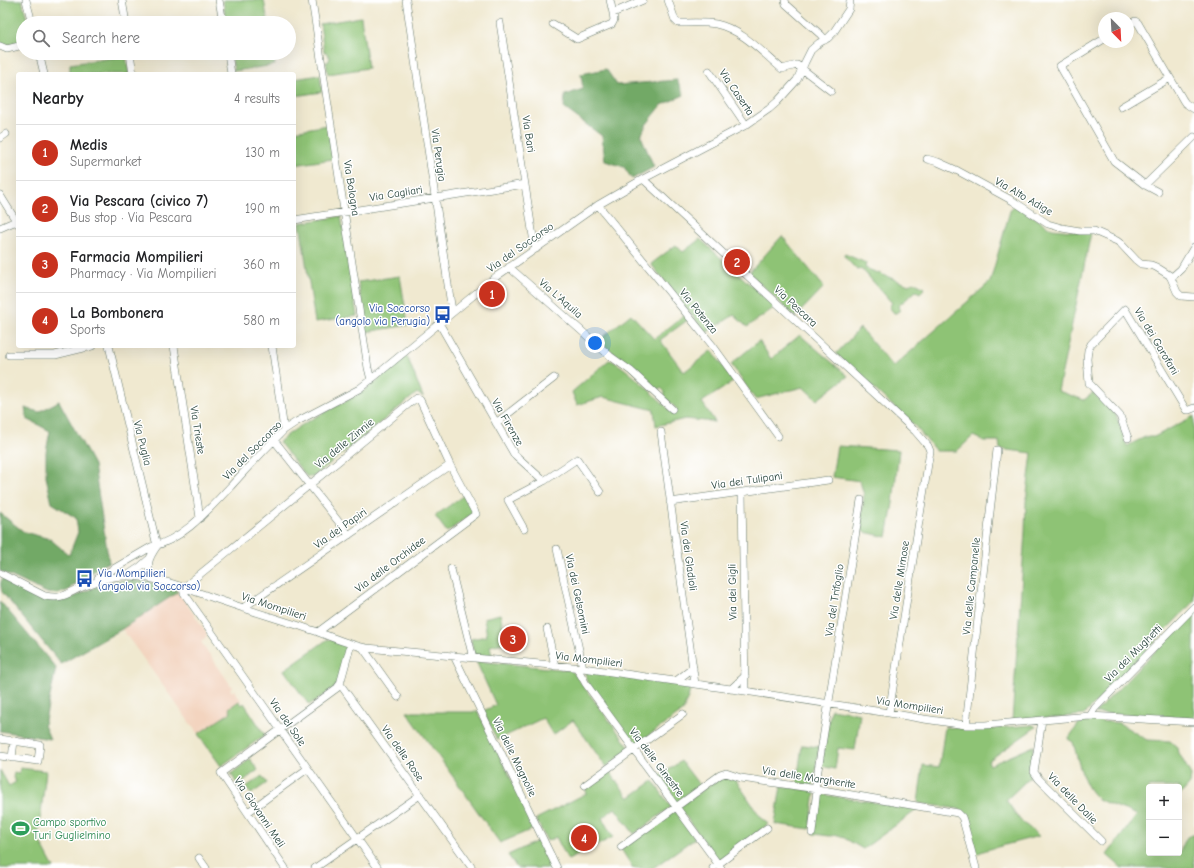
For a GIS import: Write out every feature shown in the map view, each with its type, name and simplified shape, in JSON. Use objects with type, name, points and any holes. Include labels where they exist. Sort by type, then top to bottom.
[{"type":"street","points":[[26,0],[30,16]]},
{"type":"street","points":[[122,0],[125,16]]},
{"type":"street","points":[[219,0],[222,16]]},
{"type":"street","name":"Via Bologna","points":[[312,0],[371,380]]},
{"type":"street","name":"Via Perugia","points":[[406,0],[434,198],[453,312]]},
{"type":"street","points":[[553,24],[577,39],[612,24],[614,20],[610,0]]},
{"type":"street","points":[[613,14],[643,0]]},
{"type":"street","points":[[668,0],[675,20],[678,23],[716,24],[731,29],[742,35],[782,69],[797,65],[831,91]]},
{"type":"street","points":[[785,0],[786,4],[825,40]]},
{"type":"street","name":"Via del Soccorso","points":[[82,587],[151,547],[157,546],[173,538],[186,529],[200,518],[284,430],[296,422],[350,394],[371,380],[509,267],[598,205],[643,179],[754,120],[777,102],[797,80],[811,50],[833,33],[846,15],[849,9],[850,0]]},
{"type":"street","points":[[1134,22],[1138,23],[1185,103],[1194,109]]},
{"type":"street","name":"Via Bari","points":[[500,23],[536,249]]},
{"type":"street","points":[[1098,43],[1060,66],[1114,161],[1158,192]]},
{"type":"street","points":[[0,46],[7,49],[16,47]]},
{"type":"street","points":[[41,60],[44,72]]},
{"type":"street","points":[[131,60],[133,72]]},
{"type":"street","points":[[229,60],[231,72]]},
{"type":"street","name":"Via Caserta","points":[[709,70],[746,125]]},
{"type":"street","points":[[1121,107],[1170,78]]},
{"type":"street","points":[[1145,184],[1194,137]]},
{"type":"street","name":"Via Alto Adige","points":[[927,159],[958,171],[1013,201],[1048,224],[1080,231],[1094,231],[1117,241],[1141,264],[1156,267],[1171,278]]},
{"type":"street","name":"Via Pescara","points":[[643,179],[915,431],[928,446],[930,452]]},
{"type":"street","name":"Via Cagliari","points":[[296,220],[525,184]]},
{"type":"street","points":[[0,195],[16,220]]},
{"type":"street","name":"Via Potenza","points":[[598,205],[713,346],[778,436]]},
{"type":"street","points":[[0,228],[16,222]]},
{"type":"street","points":[[1194,247],[1180,269],[1171,278],[1177,292],[1181,296],[1194,297]]},
{"type":"street","name":"Via L'Aquila","points":[[509,267],[610,356],[631,371],[658,397],[672,408]]},
{"type":"street","name":"Via dei Garofani","points":[[1128,438],[1120,416],[1089,383],[1087,359],[1091,344],[1125,309],[1186,410],[1194,408]]},
{"type":"street","name":"Via Firenze","points":[[439,323],[514,454],[544,481]]},
{"type":"street","points":[[9,355],[55,355],[84,348]]},
{"type":"street","name":"Via Puglia","points":[[109,348],[157,546]]},
{"type":"street","name":"Via Trieste","points":[[174,348],[200,518]]},
{"type":"street","points":[[272,348],[284,430]]},
{"type":"street","points":[[496,423],[554,378]]},
{"type":"street","name":"Via delle Zinnie","points":[[182,588],[416,398],[420,400],[450,465],[476,514]]},
{"type":"street","name":"Via dei Gladioli","points":[[661,432],[695,684]]},
{"type":"street","points":[[274,440],[350,535]]},
{"type":"street","name":"Via delle Campanelle","points":[[966,725],[997,450]]},
{"type":"street","name":"Via delle Mimose","points":[[889,713],[930,452]]},
{"type":"street","points":[[524,529],[508,500],[544,481],[577,459],[600,492]]},
{"type":"street","name":"Via dei Papiri","points":[[243,608],[450,465]]},
{"type":"street","name":"Via dei Tulipani","points":[[670,502],[828,480]]},
{"type":"street","name":"Via dei Gigli","points":[[742,492],[745,691]]},
{"type":"street","name":"Via del Trifoglio","points":[[812,833],[816,789],[861,500]]},
{"type":"street","name":"Via delle Orchidee","points":[[318,632],[476,514]]},
{"type":"street","points":[[132,574],[149,559],[157,546]]},
{"type":"street","name":"Via dei Gelsomini","points":[[557,549],[580,668]]},
{"type":"street","points":[[132,574],[132,563],[134,557]]},
{"type":"street","points":[[149,559],[148,565],[152,579]]},
{"type":"street","points":[[451,569],[473,658]]},
{"type":"street","name":"Via Mompilieri","points":[[0,573],[45,596],[53,598],[67,595],[82,587],[109,577],[132,574],[182,588],[363,648],[580,668],[732,689],[966,725],[985,725],[1090,716],[1194,722]]},
{"type":"street","name":"Via del Sole","points":[[182,588],[184,594],[378,868]]},
{"type":"street","name":"Via dei Mughetti","points":[[1090,716],[1095,708],[1194,607]]},
{"type":"street","points":[[547,629],[555,666]]},
{"type":"street","points":[[340,684],[351,644]]},
{"type":"street","points":[[363,648],[398,697]]},
{"type":"street","name":"Via delle Magnolie","points":[[454,656],[556,868]]},
{"type":"street","name":"Via delle Ginestre","points":[[580,668],[586,684],[633,750],[676,806],[718,867]]},
{"type":"street","points":[[676,681],[693,668]]},
{"type":"street","points":[[732,689],[745,676]]},
{"type":"street","name":"Via Giovanni Meli","points":[[285,868],[221,773],[337,688],[340,684]]},
{"type":"street","name":"Via delle Rose","points":[[340,684],[472,868]]},
{"type":"street","points":[[584,785],[683,714]]},
{"type":"street","name":"Via delle Dalie","points":[[1042,720],[1034,772],[1100,842]]},
{"type":"street","points":[[0,740],[40,745],[38,761],[0,756]]},
{"type":"street","points":[[12,758],[14,742]]},
{"type":"street","points":[[248,812],[307,769]]},
{"type":"street","name":"Via delle Margherite","points":[[621,847],[720,775],[726,774],[741,778],[958,813],[962,816],[976,868]]},
{"type":"street","points":[[315,868],[420,795]]},
{"type":"street","points":[[718,867],[767,828]]},
{"type":"street","points":[[199,858],[206,868]]},
{"type":"shaded area","points":[[178,592],[207,633],[205,639],[201,642],[232,687],[230,689],[232,692],[234,690],[241,700],[239,702],[242,705],[244,703],[265,735],[221,766],[122,629]]},
{"type":"green space","points":[[0,0],[22,0],[26,16],[16,16],[16,44],[5,46],[0,43]]},
{"type":"green space","points":[[223,0],[264,0],[267,16],[225,16]]},
{"type":"green space","points":[[361,17],[368,68],[328,74],[326,62],[328,62],[330,58],[326,52],[324,52],[320,24]]},
{"type":"green space","points":[[98,60],[127,60],[129,72],[70,72],[70,64]]},
{"type":"green space","points":[[232,60],[274,60],[275,65],[234,71]]},
{"type":"green space","points":[[606,69],[617,85],[677,80],[684,95],[662,105],[646,125],[641,136],[654,167],[632,179],[624,167],[605,161],[602,136],[564,108],[565,95],[583,89],[581,74]]},
{"type":"green space","points":[[320,75],[322,92],[296,96],[296,79]]},
{"type":"green space","points":[[328,125],[333,159],[296,165],[296,131]]},
{"type":"green space","points":[[1015,204],[1052,229],[1091,233],[1058,391],[1084,400],[1093,393],[1116,415],[1127,446],[1145,437],[1154,437],[1194,416],[1194,601],[1084,715],[1012,721],[1026,502],[1032,453],[1000,449],[999,441],[984,441],[973,436],[957,451],[935,451],[915,426],[836,354],[860,328],[893,367],[990,282],[1010,211]]},
{"type":"green space","points":[[341,216],[357,316],[315,322],[300,223]]},
{"type":"green space","points":[[782,236],[824,287],[795,317],[749,273]]},
{"type":"green space","points":[[700,239],[775,307],[747,327],[734,315],[706,333],[651,264],[676,245],[683,252]]},
{"type":"green space","points":[[845,254],[866,263],[865,268],[909,285],[913,282],[925,288],[920,293],[916,291],[898,306],[900,310],[894,313],[890,308],[892,303],[861,268],[858,270],[856,269],[844,256]]},
{"type":"green space","points":[[400,276],[408,325],[366,332],[358,282]]},
{"type":"green space","points":[[631,314],[654,339],[685,315],[689,319],[660,340],[684,372],[712,350],[733,382],[702,402],[715,422],[685,419],[656,426],[654,410],[603,397],[577,405],[572,392],[609,360],[615,362],[632,375],[673,413],[677,409],[664,397],[665,392],[661,388],[656,391],[627,364],[598,341]]},
{"type":"green space","points":[[800,335],[848,376],[817,400],[803,387],[755,399],[731,364],[759,341],[771,359]]},
{"type":"green space","points":[[407,356],[423,397],[417,393],[313,477],[307,477],[279,442],[310,420],[366,389],[396,363]]},
{"type":"green space","points":[[59,401],[94,465],[109,563],[104,564],[71,587],[69,590],[58,594],[47,593],[0,571],[0,513],[24,532],[50,539],[69,555],[78,532],[76,518],[52,503],[46,477],[46,452],[50,431],[27,419],[25,408],[39,412]]},
{"type":"green space","points":[[837,446],[899,450],[893,503],[887,537],[860,531],[864,495],[860,481],[832,477]]},
{"type":"green space","points":[[464,495],[473,511],[472,514],[447,532],[435,516]]},
{"type":"green space","points":[[2,579],[5,579],[38,597],[52,601],[77,596],[103,584],[128,580],[153,583],[173,588],[178,592],[122,629],[61,664],[2,592]]},
{"type":"green space","points":[[0,601],[56,668],[44,725],[50,739],[0,731]]},
{"type":"green space","points":[[1194,611],[1194,719],[1095,713]]},
{"type":"green space","points":[[500,614],[507,642],[490,646],[492,657],[474,656],[471,639],[487,636],[484,618]]},
{"type":"green space","points":[[328,639],[345,644],[342,672],[335,687],[309,705],[284,670]]},
{"type":"green space","points":[[476,661],[570,670],[573,672],[629,749],[606,767],[573,720],[553,735],[543,718],[497,740],[483,711],[496,705]]},
{"type":"green space","points":[[585,672],[692,686],[683,711],[634,746],[587,682]]},
{"type":"green space","points":[[239,701],[242,705],[244,703],[265,735],[221,766],[198,734],[231,712],[229,708]]},
{"type":"green space","points":[[831,709],[860,714],[855,750],[838,748],[835,769],[821,766]]},
{"type":"green space","points":[[407,712],[478,712],[535,828],[500,843]]},
{"type":"green space","points":[[1089,720],[1119,723],[1147,740],[1170,741],[1178,748],[1179,753],[1191,775],[1190,784],[1182,793],[1182,784],[1146,784],[1146,856],[1182,856],[1182,847],[1187,837],[1194,834],[1194,868],[1122,868],[1107,855],[1137,815],[1100,800],[1089,789],[1082,774],[1073,742],[1068,739],[1080,722]]},
{"type":"green space","points":[[1033,725],[1036,727],[988,761],[990,765],[1034,746],[1030,777],[1006,800],[1020,820],[1039,836],[976,854],[966,816],[963,812],[959,809],[918,803],[923,765],[939,767],[945,727],[986,729]]},
{"type":"green space","points":[[802,745],[819,747],[813,786],[797,783]]},
{"type":"green space","points":[[250,759],[258,770],[238,785],[231,774]]},
{"type":"green space","points":[[681,761],[700,786],[676,804],[657,778]]},
{"type":"green space","name":"Campo sportivo Turi Guglielmino","points":[[20,768],[46,771],[38,838],[54,868],[0,868],[0,770],[9,786],[16,782],[13,778],[14,772],[19,773]]},
{"type":"green space","points":[[609,771],[629,798],[653,781],[671,807],[634,834],[615,808],[602,818],[613,837],[568,860],[556,837],[547,841],[536,819],[587,793],[585,789]]},
{"type":"green space","points":[[262,776],[267,783],[251,794],[246,787]]},
{"type":"green space","points":[[722,776],[728,776],[735,779],[760,816],[768,824],[719,862],[679,807]]},
{"type":"green space","points":[[781,786],[815,791],[810,829],[775,824]]},
{"type":"green space","points":[[819,794],[918,809],[863,849],[839,835],[830,836],[814,834]]},
{"type":"green space","points":[[675,810],[695,838],[653,868],[633,868],[621,849]]},
{"type":"green space","points":[[540,840],[554,868],[517,868],[508,855]]},
{"type":"place","name":"Via Pescara (civico 7)","points":[[737,262]]},
{"type":"place","name":"Medis","points":[[492,294]]},
{"type":"place","name":"Via Soccorso (angolo via Perugia)","points":[[443,314]]},
{"type":"place","name":"Via Mompilieri (angolo via Soccorso)","points":[[85,579]]},
{"type":"place","name":"Farmacia Mompilieri","points":[[513,639]]},
{"type":"place","name":"Campo sportivo Turi Guglielmino","points":[[20,828]]},
{"type":"place","name":"La Bombonera","points":[[584,838]]}]
